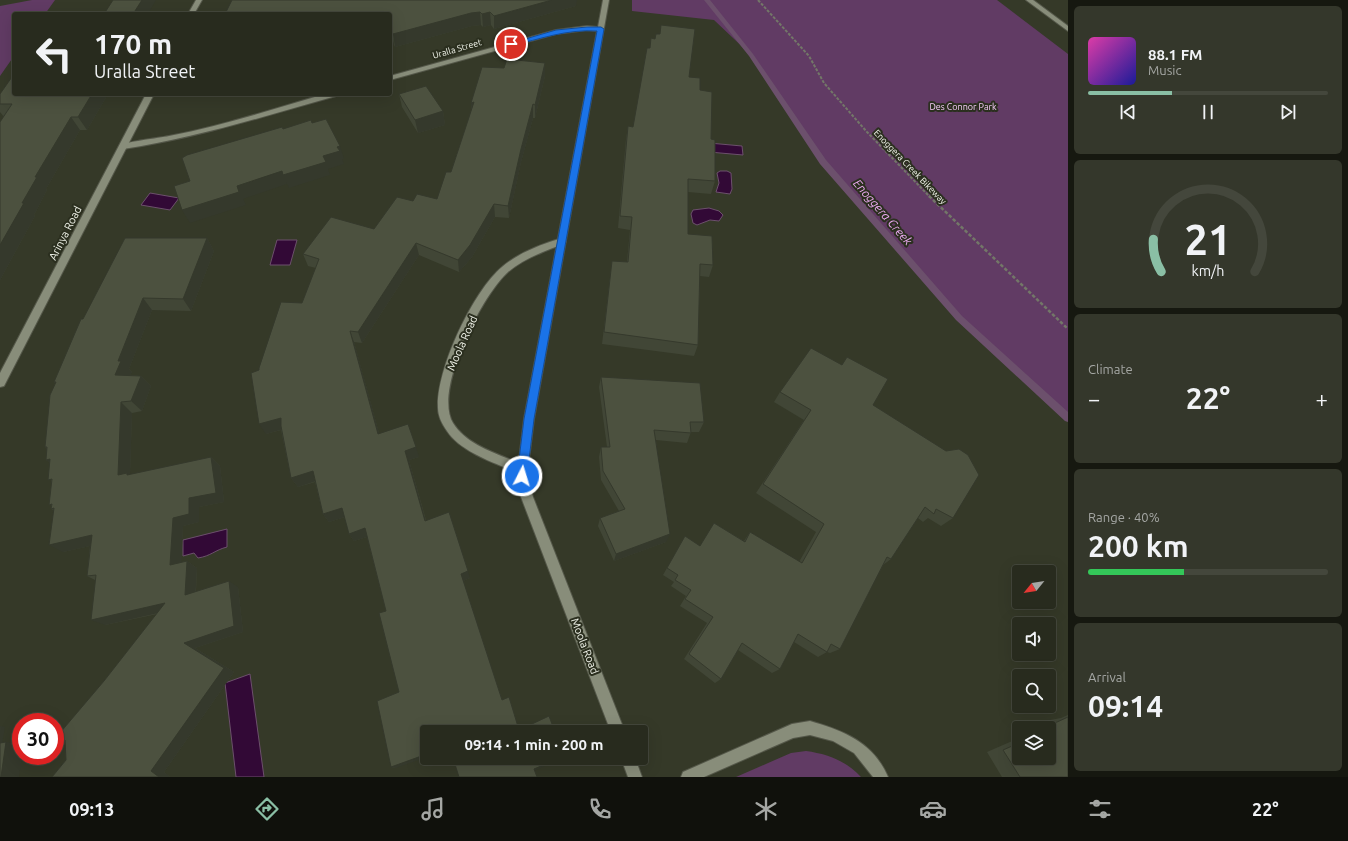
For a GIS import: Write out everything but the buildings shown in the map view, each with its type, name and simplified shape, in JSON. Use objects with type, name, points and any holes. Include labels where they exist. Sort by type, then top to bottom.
[{"type":"street","points":[[192,12],[199,0]]},
{"type":"street","name":"Moola Road","points":[[606,0],[529,419],[522,469],[524,489],[615,725]]},
{"type":"street","points":[[1029,0],[1068,29]]},
{"type":"street","name":"Uralla Street","points":[[392,77],[556,32],[587,28],[601,29]]},
{"type":"street","name":"Arinya Road","points":[[0,383],[149,96]]},
{"type":"street","points":[[123,146],[154,142],[187,135],[326,96]]},
{"type":"street","name":"Moola Road","points":[[522,469],[467,444],[457,436],[445,416],[443,409],[443,396],[449,369],[455,352],[493,281],[505,269],[521,259],[562,241]]},
{"type":"street","points":[[688,777],[792,731],[810,728],[835,735],[859,748],[875,767],[881,777]]},
{"type":"street","points":[[631,765],[635,777]]},
{"type":"path","name":"Enoggera Creek Bikeway","points":[[758,0],[809,56],[824,83],[867,132],[954,222],[1068,329]]},
{"type":"green space","points":[[32,0],[55,0],[46,12],[12,12],[12,59],[0,76],[0,6]]},
{"type":"green space","name":"Des Connor Park","points":[[632,0],[997,0],[1068,54],[1068,418],[959,318],[823,162],[751,55],[714,20],[632,11]]},
{"type":"green space","points":[[806,751],[822,754],[836,759],[855,771],[861,777],[736,777],[791,753]]},
{"type":"shaded area","points":[[709,143],[742,146],[743,155],[709,152]]},
{"type":"shaded area","points":[[720,171],[727,171],[731,173],[732,189],[730,194],[716,192],[719,183],[717,173]]},
{"type":"shaded area","points":[[150,193],[179,198],[170,210],[141,205]]},
{"type":"shaded area","points":[[709,208],[719,211],[723,215],[719,221],[710,220],[697,225],[693,223],[691,214],[693,210]]},
{"type":"shaded area","points":[[277,240],[297,240],[290,265],[270,265]]},
{"type":"shaded area","points":[[227,529],[227,547],[198,558],[194,553],[183,556],[183,540]]},
{"type":"shaded area","points":[[250,674],[264,777],[236,777],[225,683]]},
{"type":"waterway","name":"Enoggera Creek","points":[[707,0],[751,55],[823,162],[959,318],[1068,418]]},
{"type":"route","points":[[511,44],[556,32],[587,28],[601,29],[529,419],[524,448],[522,476]]}]
